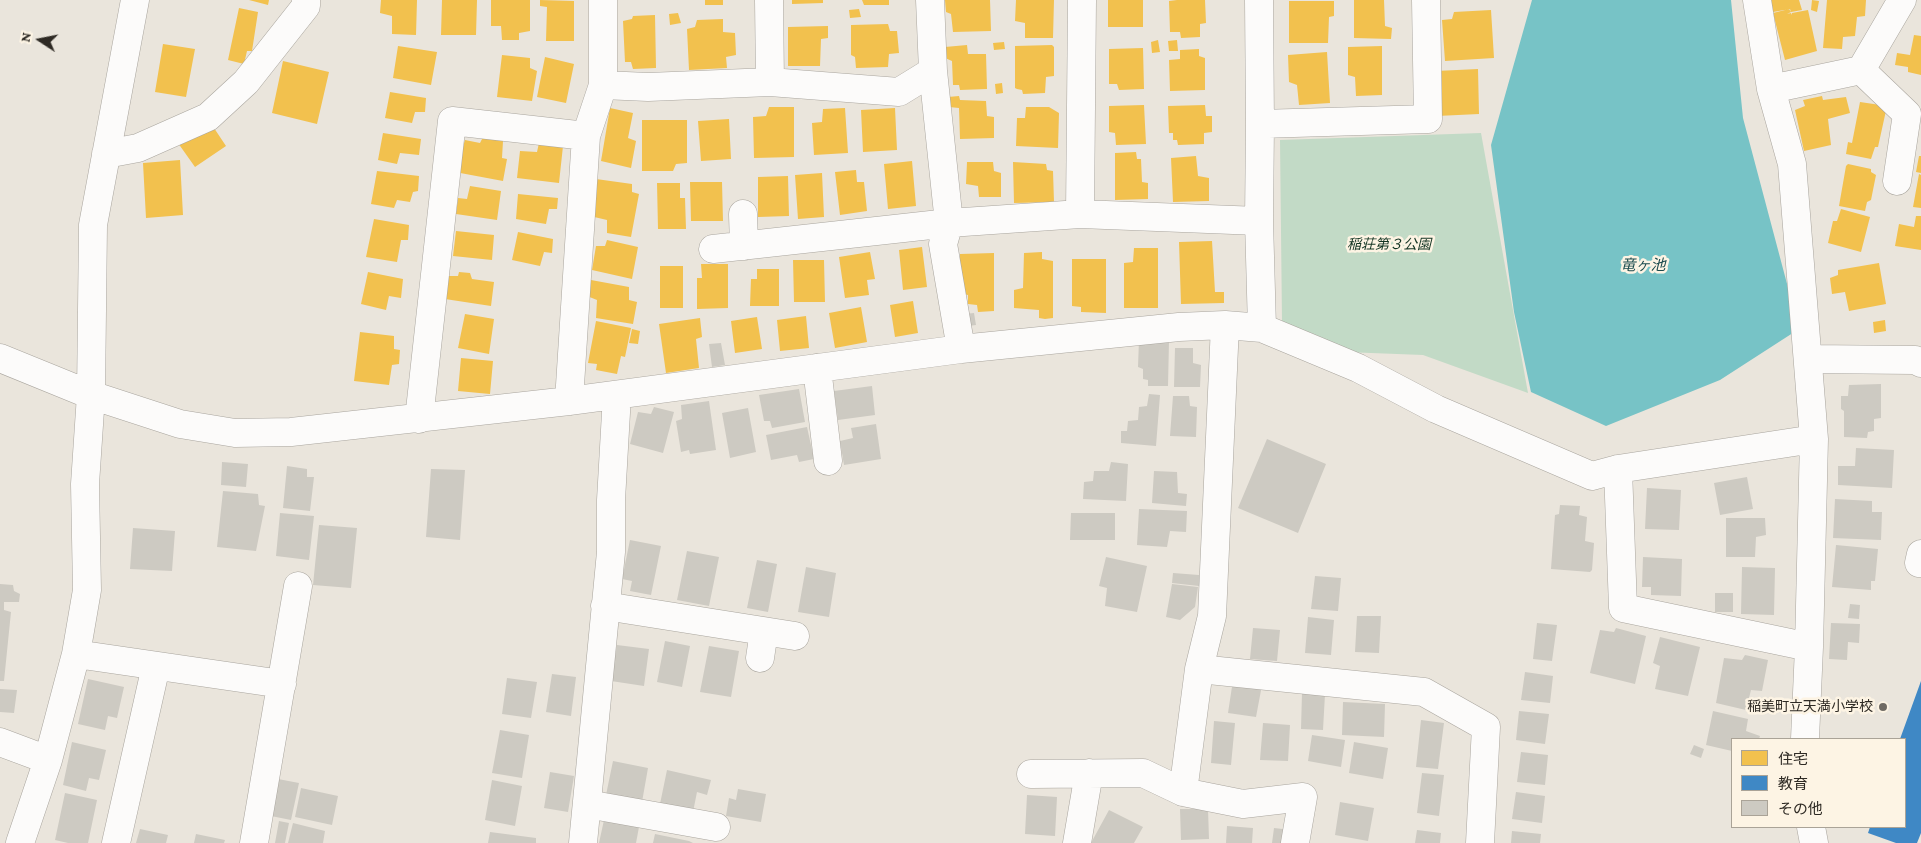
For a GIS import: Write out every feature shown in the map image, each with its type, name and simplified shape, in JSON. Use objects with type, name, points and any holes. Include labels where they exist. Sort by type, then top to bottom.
[{"type":"street","points":[[20,843],[48,760],[76,654],[87,590],[85,484],[91,395],[93,225],[135,0]]},
{"type":"street","points":[[106,154],[138,148],[208,117],[246,82],[306,6],[306,0]]},
{"type":"street","points":[[569,401],[586,136],[603,85],[603,0]]},
{"type":"street","points":[[770,0],[770,82]]},
{"type":"street","points":[[930,0],[933,72],[950,223],[943,244],[961,349]]},
{"type":"street","points":[[1080,214],[1082,0]]},
{"type":"street","points":[[1259,0],[1260,124],[1258,221],[1262,328]]},
{"type":"street","points":[[1260,124],[1428,119],[1426,0]]},
{"type":"street","points":[[1758,0],[1771,89],[1792,164],[1814,439],[1805,738]]},
{"type":"street","points":[[1771,89],[1861,70],[1902,0]]},
{"type":"street","points":[[1861,70],[1907,114],[1897,182]]},
{"type":"street","points":[[603,85],[648,87],[770,82],[899,92],[933,72]]},
{"type":"street","points":[[419,419],[452,121],[586,136]]},
{"type":"street","points":[[743,214],[744,246]]},
{"type":"street","points":[[713,249],[950,223],[1080,214],[1258,221]]},
{"type":"street","points":[[0,358],[91,395],[180,424],[235,433],[291,432],[569,401],[961,349],[1179,327],[1225,325],[1262,328],[1358,368],[1436,409],[1592,476],[1618,469],[1814,439]]},
{"type":"street","points":[[1183,792],[1199,669],[1212,616],[1225,325]]},
{"type":"street","points":[[1808,359],[1915,360],[1921,363]]},
{"type":"street","points":[[817,368],[828,461]]},
{"type":"street","points":[[583,843],[611,552],[611,500],[617,395]]},
{"type":"street","points":[[1618,469],[1623,608],[1809,648]]},
{"type":"street","points":[[254,843],[298,586]]},
{"type":"street","points":[[606,606],[795,636]]},
{"type":"street","points":[[760,658],[764,631]]},
{"type":"street","points":[[76,654],[282,684]]},
{"type":"street","points":[[116,843],[156,666]]},
{"type":"street","points":[[1199,669],[1424,692],[1486,727],[1480,843]]},
{"type":"street","points":[[0,742],[48,760]]},
{"type":"street","points":[[1077,843],[1089,773]]},
{"type":"street","points":[[1031,774],[1143,773],[1183,792],[1243,804],[1303,797],[1295,843]]},
{"type":"street","points":[[587,804],[716,828]]},
{"type":"street","points":[[1811,828],[1814,843]]},
{"type":"green space","name":"稲荘第３公園","points":[[1481,133],[1528,393],[1423,355],[1345,352],[1282,322],[1280,140]]},
{"type":"water","name":"竜ヶ池","points":[[1532,0],[1731,0],[1743,118],[1799,329],[1720,380],[1606,426],[1531,392],[1514,312],[1491,145]]},
{"type":"building: 住宅","points":[[249,0],[269,0],[268,5]]},
{"type":"building: 住宅","points":[[381,0],[417,0],[416,35],[392,34],[392,16],[380,13]]},
{"type":"building: 住宅","points":[[442,0],[477,0],[476,35],[441,35]]},
{"type":"building: 住宅","points":[[491,0],[530,0],[530,31],[519,33],[519,40],[502,40],[501,26],[491,26]]},
{"type":"building: 住宅","points":[[540,0],[574,1],[574,41],[546,41],[547,7],[540,6]]},
{"type":"building: 住宅","points":[[705,0],[723,0],[723,5],[705,5]]},
{"type":"building: 住宅","points":[[792,0],[823,0],[823,3],[792,4]]},
{"type":"building: 住宅","points":[[862,0],[889,0],[889,5],[864,5]]},
{"type":"building: 住宅","points":[[945,0],[990,0],[991,31],[953,32],[951,14],[946,12]]},
{"type":"building: 住宅","points":[[1016,0],[1054,0],[1053,38],[1025,38],[1025,23],[1015,21]]},
{"type":"building: 住宅","points":[[1108,0],[1143,0],[1143,27],[1108,27]]},
{"type":"building: 住宅","points":[[1205,0],[1206,23],[1200,24],[1200,37],[1181,38],[1180,32],[1170,32],[1169,1]]},
{"type":"building: 住宅","points":[[1354,0],[1384,0],[1385,26],[1392,28],[1391,39],[1354,38]]},
{"type":"building: 住宅","points":[[1770,0],[1799,0],[1802,10],[1791,12],[1790,9],[1773,12]]},
{"type":"building: 住宅","points":[[1812,0],[1819,1],[1817,12],[1811,10]]},
{"type":"building: 住宅","points":[[1827,0],[1866,0],[1865,16],[1857,17],[1855,36],[1843,37],[1842,49],[1823,48]]},
{"type":"building: 住宅","points":[[1289,1],[1334,1],[1334,16],[1329,17],[1328,43],[1289,43]]},
{"type":"building: 住宅","points":[[239,8],[258,12],[252,51],[247,51],[244,64],[228,60]]},
{"type":"building: 住宅","points":[[859,9],[861,17],[850,18],[849,10]]},
{"type":"building: 住宅","points":[[1789,9],[1791,12],[1787,14],[1791,13],[1792,15],[1792,13],[1808,10],[1817,51],[1785,60],[1773,13]]},
{"type":"building: 住宅","points":[[1491,10],[1494,58],[1445,61],[1442,20],[1452,19],[1454,12]]},
{"type":"building: 住宅","points":[[678,13],[681,23],[670,25],[669,14]]},
{"type":"building: 住宅","points":[[655,15],[656,68],[633,69],[631,62],[625,62],[623,21],[632,19],[633,16]]},
{"type":"building: 住宅","points":[[723,19],[723,32],[735,33],[736,55],[726,57],[727,68],[689,70],[687,29],[695,27],[697,20]]},
{"type":"building: 住宅","points":[[888,24],[890,31],[897,31],[899,53],[889,54],[888,67],[856,68],[855,57],[851,55],[851,25]]},
{"type":"building: 住宅","points":[[828,26],[828,38],[821,39],[820,66],[788,66],[788,27]]},
{"type":"building: 住宅","points":[[1914,35],[1921,36],[1921,75],[1908,72],[1908,67],[1895,65],[1897,53],[1910,55]]},
{"type":"building: 住宅","points":[[1158,40],[1160,52],[1152,53],[1151,42]]},
{"type":"building: 住宅","points":[[1177,40],[1178,51],[1169,51],[1168,41]]},
{"type":"building: 住宅","points":[[1004,42],[1005,49],[994,50],[993,43]]},
{"type":"building: 住宅","points":[[163,44],[195,49],[186,97],[155,92]]},
{"type":"building: 住宅","points":[[967,45],[968,54],[986,54],[987,89],[960,90],[959,85],[953,85],[952,61],[945,58],[945,47]]},
{"type":"building: 住宅","points":[[1052,45],[1054,47],[1054,76],[1046,77],[1045,93],[1023,94],[1022,90],[1015,88],[1015,46]]},
{"type":"building: 住宅","points":[[398,46],[437,52],[431,85],[393,78]]},
{"type":"building: 住宅","points":[[1382,46],[1382,95],[1356,96],[1355,77],[1348,75],[1348,47]]},
{"type":"building: 住宅","points":[[1143,48],[1144,89],[1119,90],[1117,84],[1109,84],[1109,49]]},
{"type":"building: 住宅","points":[[1199,49],[1199,56],[1205,58],[1205,90],[1170,91],[1169,60],[1180,59],[1180,50]]},
{"type":"building: 住宅","points":[[1327,52],[1330,103],[1299,105],[1297,85],[1289,82],[1288,55]]},
{"type":"building: 住宅","points":[[502,55],[530,58],[530,68],[537,71],[532,101],[497,97]]},
{"type":"building: 住宅","points":[[545,57],[574,64],[566,103],[537,97]]},
{"type":"building: 住宅","points":[[283,61],[329,72],[317,124],[272,113]]},
{"type":"building: 住宅","points":[[1478,69],[1479,114],[1437,116],[1436,71]]},
{"type":"building: 住宅","points":[[1002,83],[1003,93],[996,94],[995,84]]},
{"type":"building: 住宅","points":[[390,92],[426,98],[425,112],[415,112],[412,123],[385,118]]},
{"type":"building: 住宅","points":[[959,96],[960,100],[986,101],[987,116],[994,117],[994,138],[960,139],[959,108],[949,107],[948,97]]},
{"type":"building: 住宅","points":[[1822,96],[1823,100],[1846,97],[1850,113],[1828,119],[1831,145],[1804,151],[1795,110],[1805,106],[1803,100]]},
{"type":"building: 住宅","points":[[1860,102],[1887,106],[1878,147],[1875,147],[1871,159],[1846,154],[1848,142],[1852,143]]},
{"type":"building: 住宅","points":[[1144,105],[1146,144],[1116,145],[1115,133],[1109,132],[1109,106]]},
{"type":"building: 住宅","points":[[1205,105],[1206,116],[1212,116],[1212,132],[1204,133],[1204,144],[1178,145],[1177,140],[1173,140],[1173,133],[1169,133],[1168,106]]},
{"type":"building: 住宅","points":[[769,107],[794,107],[794,157],[754,158],[753,117],[766,116]]},
{"type":"building: 住宅","points":[[1026,107],[1049,107],[1059,113],[1058,148],[1016,146],[1017,118],[1025,118]]},
{"type":"building: 住宅","points":[[610,108],[633,113],[628,138],[636,141],[631,168],[601,161]]},
{"type":"building: 住宅","points":[[845,108],[848,153],[814,155],[812,123],[822,122],[823,109]]},
{"type":"building: 住宅","points":[[895,108],[897,150],[863,152],[861,110]]},
{"type":"building: 住宅","points":[[729,119],[731,159],[701,161],[698,121]]},
{"type":"building: 住宅","points":[[642,120],[687,120],[687,163],[676,164],[673,171],[642,171]]},
{"type":"building: 住宅","points":[[210,122],[226,146],[195,167],[178,143]]},
{"type":"building: 住宅","points":[[383,133],[421,139],[419,155],[400,153],[397,164],[378,160]]},
{"type":"building: 住宅","points":[[483,137],[503,141],[502,158],[507,159],[503,181],[455,172],[465,140],[480,143]]},
{"type":"building: 住宅","points":[[539,143],[563,146],[559,183],[517,178],[520,151],[537,152]]},
{"type":"building: 住宅","points":[[1136,152],[1137,159],[1141,159],[1142,182],[1148,183],[1148,199],[1115,200],[1115,153]]},
{"type":"building: 住宅","points":[[1196,156],[1198,176],[1209,178],[1209,201],[1173,202],[1171,158]]},
{"type":"building: 住宅","points":[[1919,156],[1921,156],[1921,173],[1916,172]]},
{"type":"building: 住宅","points":[[180,160],[183,215],[146,218],[143,163]]},
{"type":"building: 住宅","points":[[912,161],[916,206],[888,209],[884,164]]},
{"type":"building: 住宅","points":[[967,162],[993,162],[994,171],[1001,173],[1001,197],[979,197],[978,186],[966,184]]},
{"type":"building: 住宅","points":[[1013,162],[1046,164],[1047,170],[1053,171],[1054,202],[1014,203]]},
{"type":"building: 住宅","points":[[1848,164],[1871,169],[1871,172],[1876,175],[1871,200],[1867,202],[1865,211],[1839,206],[1846,166]]},
{"type":"building: 住宅","points":[[856,170],[857,182],[864,182],[867,211],[840,215],[835,172]]},
{"type":"building: 住宅","points":[[377,171],[419,176],[418,191],[413,192],[410,202],[397,200],[394,208],[371,204]]},
{"type":"building: 住宅","points":[[822,173],[824,217],[798,219],[795,175]]},
{"type":"building: 住宅","points":[[1919,174],[1921,175],[1921,208],[1913,207]]},
{"type":"building: 住宅","points":[[788,176],[789,216],[758,217],[758,177]]},
{"type":"building: 住宅","points":[[596,179],[632,184],[632,192],[639,194],[631,237],[607,233],[607,220],[590,216]]},
{"type":"building: 住宅","points":[[690,182],[722,182],[723,221],[691,221]]},
{"type":"building: 住宅","points":[[657,183],[680,183],[680,198],[685,198],[686,229],[658,229]]},
{"type":"building: 住宅","points":[[470,186],[501,191],[497,220],[456,214],[458,198],[467,199]]},
{"type":"building: 住宅","points":[[518,194],[558,198],[557,209],[549,209],[546,224],[516,219]]},
{"type":"building: 住宅","points":[[1841,209],[1870,217],[1861,252],[1828,243],[1833,221],[1837,221]]},
{"type":"building: 住宅","points":[[1916,216],[1921,216],[1921,250],[1895,246],[1899,224],[1914,227]]},
{"type":"building: 住宅","points":[[374,219],[409,225],[408,240],[401,240],[397,262],[366,257]]},
{"type":"building: 住宅","points":[[456,231],[494,235],[492,260],[453,256]]},
{"type":"building: 住宅","points":[[518,232],[553,239],[552,253],[544,252],[540,266],[512,260]]},
{"type":"building: 住宅","points":[[607,240],[638,247],[632,279],[592,270],[596,246],[605,246]]},
{"type":"building: 住宅","points":[[1212,241],[1215,292],[1224,292],[1224,303],[1181,304],[1179,242]]},
{"type":"building: 住宅","points":[[922,247],[927,287],[903,290],[899,250]]},
{"type":"building: 住宅","points":[[1134,248],[1158,248],[1158,308],[1124,308],[1124,263],[1133,262]]},
{"type":"building: 住宅","points":[[870,252],[875,279],[867,280],[869,295],[845,298],[839,257]]},
{"type":"building: 住宅","points":[[1042,252],[1042,259],[1053,261],[1053,318],[1045,319],[1039,318],[1039,310],[1014,308],[1014,290],[1023,288],[1024,253]]},
{"type":"building: 住宅","points":[[994,253],[994,311],[978,312],[977,305],[968,304],[968,295],[959,293],[960,254]]},
{"type":"building: 住宅","points":[[1072,259],[1106,259],[1106,313],[1081,312],[1081,307],[1072,306]]},
{"type":"building: 住宅","points":[[793,260],[824,260],[825,302],[794,302]]},
{"type":"building: 住宅","points":[[1879,263],[1886,304],[1849,311],[1845,292],[1832,294],[1830,278],[1838,275],[1838,270]]},
{"type":"building: 住宅","points":[[701,264],[728,264],[728,308],[697,309],[697,278],[702,278]]},
{"type":"building: 住宅","points":[[660,266],[683,266],[683,308],[660,308]]},
{"type":"building: 住宅","points":[[757,269],[779,269],[779,306],[750,306],[751,279],[757,279]]},
{"type":"building: 住宅","points":[[368,272],[403,279],[401,298],[389,296],[386,310],[361,304]]},
{"type":"building: 住宅","points":[[459,272],[470,273],[472,279],[494,282],[491,306],[445,299],[448,276],[458,276]]},
{"type":"building: 住宅","points":[[591,280],[629,287],[629,300],[637,302],[633,324],[596,318],[597,300],[587,296]]},
{"type":"building: 住宅","points":[[913,301],[918,333],[895,337],[890,305]]},
{"type":"building: 住宅","points":[[861,307],[867,342],[835,348],[829,313]]},
{"type":"building: 住宅","points":[[465,314],[494,319],[489,354],[458,348]]},
{"type":"building: 住宅","points":[[806,316],[809,348],[780,351],[777,320]]},
{"type":"building: 住宅","points":[[757,317],[762,349],[735,353],[731,321]]},
{"type":"building: 住宅","points":[[700,318],[702,337],[696,339],[699,368],[666,373],[659,324]]},
{"type":"building: 住宅","points":[[1885,320],[1886,331],[1874,333],[1873,322]]},
{"type":"building: 住宅","points":[[596,321],[631,328],[625,357],[621,356],[617,374],[596,370],[597,364],[588,363]]},
{"type":"building: 住宅","points":[[632,329],[640,331],[638,344],[629,343]]},
{"type":"building: 住宅","points":[[360,332],[394,336],[394,349],[400,350],[399,364],[392,365],[389,385],[354,381]]},
{"type":"building: 住宅","points":[[461,358],[493,361],[490,394],[458,391]]},
{"type":"building: 教育","points":[[1921,681],[1921,833],[1917,843],[1896,843],[1868,833],[1870,828],[1906,828],[1906,738],[1900,738]]},
{"type":"building: その他","points":[[974,313],[976,325],[968,326],[965,314]]},
{"type":"building: その他","points":[[1139,340],[1169,341],[1168,386],[1148,386],[1148,380],[1143,379],[1143,369],[1138,367]]},
{"type":"building: その他","points":[[721,343],[725,365],[712,367],[709,344]]},
{"type":"building: その他","points":[[1175,348],[1193,348],[1193,363],[1201,365],[1200,387],[1174,387]]},
{"type":"building: その他","points":[[1881,384],[1881,418],[1874,419],[1874,431],[1868,432],[1867,438],[1844,437],[1844,411],[1841,409],[1841,396],[1848,396],[1849,385]]},
{"type":"building: その他","points":[[872,386],[875,415],[838,420],[834,391]]},
{"type":"building: その他","points":[[799,389],[805,422],[772,428],[770,421],[764,421],[759,395]]},
{"type":"building: その他","points":[[1149,394],[1160,395],[1156,446],[1121,443],[1121,431],[1127,431],[1128,421],[1138,420],[1139,407],[1147,406]]},
{"type":"building: その他","points":[[1173,396],[1189,396],[1190,406],[1197,407],[1196,437],[1170,436]]},
{"type":"building: その他","points":[[709,401],[716,450],[690,454],[689,450],[681,452],[676,421],[682,419],[681,405]]},
{"type":"building: その他","points":[[654,407],[674,412],[663,453],[630,444],[638,412],[651,414]]},
{"type":"building: その他","points":[[748,408],[756,452],[730,458],[722,413]]},
{"type":"building: その他","points":[[876,424],[881,459],[844,465],[840,441],[853,438],[851,428]]},
{"type":"building: その他","points":[[807,427],[814,459],[799,462],[797,455],[771,460],[766,435]]},
{"type":"building: その他","points":[[1267,439],[1326,464],[1298,533],[1238,508]]},
{"type":"building: その他","points":[[1856,448],[1894,450],[1892,488],[1838,485],[1838,466],[1855,466]]},
{"type":"building: その他","points":[[222,462],[248,464],[246,487],[221,485]]},
{"type":"building: その他","points":[[1111,462],[1128,464],[1126,501],[1083,499],[1084,482],[1093,481],[1094,471],[1109,471]]},
{"type":"building: その他","points":[[287,466],[307,469],[307,477],[314,477],[310,511],[283,508]]},
{"type":"building: その他","points":[[431,469],[465,470],[460,540],[426,537]]},
{"type":"building: その他","points":[[1154,471],[1177,472],[1178,493],[1187,494],[1186,506],[1152,503]]},
{"type":"building: その他","points":[[1747,477],[1753,509],[1720,515],[1714,483]]},
{"type":"building: その他","points":[[1647,488],[1681,490],[1679,530],[1645,529]]},
{"type":"building: その他","points":[[223,491],[258,494],[259,505],[265,506],[256,551],[217,547]]},
{"type":"building: その他","points":[[1835,499],[1872,501],[1872,512],[1882,512],[1881,540],[1833,538]]},
{"type":"building: その他","points":[[1560,505],[1580,506],[1579,515],[1587,517],[1585,541],[1594,543],[1592,570],[1590,572],[1551,569],[1555,515],[1559,514]]},
{"type":"building: その他","points":[[1139,509],[1187,511],[1186,532],[1170,531],[1167,547],[1137,545]]},
{"type":"building: その他","points":[[280,513],[314,516],[309,560],[276,556]]},
{"type":"building: その他","points":[[1071,513],[1115,513],[1115,540],[1070,540]]},
{"type":"building: その他","points":[[1726,518],[1765,518],[1766,535],[1756,537],[1755,557],[1726,557]]},
{"type":"building: その他","points":[[319,525],[357,528],[351,588],[313,585]]},
{"type":"building: その他","points":[[133,528],[175,531],[172,571],[130,569]]},
{"type":"building: その他","points":[[630,540],[661,546],[651,595],[630,591],[632,581],[622,579]]},
{"type":"building: その他","points":[[1836,545],[1878,549],[1875,581],[1871,581],[1871,590],[1832,587]]},
{"type":"building: その他","points":[[687,551],[719,557],[709,606],[677,600]]},
{"type":"building: その他","points":[[1106,557],[1147,566],[1137,612],[1105,606],[1107,588],[1099,586]]},
{"type":"building: その他","points":[[1643,557],[1682,559],[1681,596],[1651,595],[1651,587],[1642,587]]},
{"type":"building: その他","points":[[757,560],[777,564],[768,612],[747,608]]},
{"type":"building: その他","points":[[806,567],[836,573],[829,617],[798,612]]},
{"type":"building: その他","points":[[1742,567],[1775,568],[1774,615],[1741,614]]},
{"type":"building: その他","points":[[1173,573],[1199,575],[1199,586],[1172,583]]},
{"type":"building: その他","points":[[1315,576],[1341,578],[1338,611],[1311,609]]},
{"type":"building: その他","points":[[0,584],[13,585],[14,591],[20,594],[19,602],[4,602],[4,610],[11,612],[4,681],[0,681]]},
{"type":"building: その他","points":[[1172,584],[1198,587],[1195,607],[1180,620],[1166,617]]},
{"type":"building: その他","points":[[1715,593],[1733,593],[1733,612],[1715,612]]},
{"type":"building: その他","points":[[1850,604],[1860,605],[1859,619],[1848,618]]},
{"type":"building: その他","points":[[1357,616],[1381,616],[1379,653],[1355,652]]},
{"type":"building: その他","points":[[1308,617],[1334,620],[1331,655],[1305,653]]},
{"type":"building: その他","points":[[1537,623],[1557,625],[1552,661],[1533,659]]},
{"type":"building: その他","points":[[1831,623],[1860,624],[1859,643],[1848,642],[1847,660],[1829,659]]},
{"type":"building: その他","points":[[1253,628],[1280,630],[1277,661],[1250,659]]},
{"type":"building: その他","points":[[1616,628],[1646,636],[1635,684],[1590,673],[1600,630],[1614,632]]},
{"type":"building: その他","points":[[1660,637],[1700,647],[1688,696],[1655,689],[1660,666],[1653,663]]},
{"type":"building: その他","points":[[665,641],[690,646],[682,687],[657,682]]},
{"type":"building: その他","points":[[617,645],[649,649],[644,686],[611,681]]},
{"type":"building: その他","points":[[709,646],[739,651],[731,697],[700,692]]},
{"type":"building: その他","points":[[1745,655],[1768,660],[1762,691],[1751,690],[1746,710],[1716,703],[1724,658],[1742,660]]},
{"type":"building: その他","points":[[1525,672],[1553,676],[1550,703],[1521,700]]},
{"type":"building: その他","points":[[552,674],[576,677],[571,716],[546,712]]},
{"type":"building: その他","points":[[507,678],[537,682],[531,718],[502,714]]},
{"type":"building: その他","points":[[88,679],[124,687],[117,718],[108,716],[105,730],[78,724]]},
{"type":"building: その他","points":[[1233,680],[1262,685],[1256,717],[1228,713]]},
{"type":"building: その他","points":[[0,689],[17,690],[14,713],[0,712]]},
{"type":"building: その他","points":[[1302,693],[1325,694],[1323,730],[1301,729]]},
{"type":"building: その他","points":[[1343,702],[1385,704],[1384,737],[1342,735]]},
{"type":"building: その他","points":[[1519,711],[1549,714],[1545,744],[1516,740]]},
{"type":"building: その他","points":[[1713,711],[1748,719],[1746,731],[1760,736],[1759,738],[1731,738],[1731,751],[1706,745]]},
{"type":"building: その他","points":[[1421,720],[1444,723],[1438,769],[1416,767]]},
{"type":"building: その他","points":[[1214,721],[1235,723],[1231,765],[1211,763]]},
{"type":"building: その他","points":[[1263,723],[1290,725],[1288,761],[1260,760]]},
{"type":"building: その他","points":[[500,730],[529,735],[522,778],[492,773]]},
{"type":"building: その他","points":[[1312,735],[1345,740],[1341,767],[1308,761]]},
{"type":"building: その他","points":[[72,742],[106,750],[99,780],[89,778],[86,791],[63,785]]},
{"type":"building: その他","points":[[1354,742],[1388,748],[1383,779],[1349,773]]},
{"type":"building: その他","points":[[1694,745],[1704,749],[1701,758],[1690,754]]},
{"type":"building: その他","points":[[1521,752],[1548,755],[1545,785],[1517,782]]},
{"type":"building: その他","points":[[613,761],[648,768],[642,802],[606,795]]},
{"type":"building: その他","points":[[667,770],[711,780],[707,795],[697,792],[693,812],[660,804]]},
{"type":"building: その他","points":[[550,772],[574,776],[568,812],[544,808]]},
{"type":"building: その他","points":[[1422,773],[1444,775],[1439,816],[1417,813]]},
{"type":"building: その他","points":[[278,779],[299,783],[291,820],[271,816]]},
{"type":"building: その他","points":[[492,780],[522,786],[515,826],[485,820]]},
{"type":"building: その他","points":[[301,788],[338,796],[332,825],[295,817]]},
{"type":"building: その他","points":[[738,789],[766,794],[761,822],[726,816],[729,798],[736,800]]},
{"type":"building: その他","points":[[1516,792],[1545,796],[1542,823],[1512,819]]},
{"type":"building: その他","points":[[65,793],[97,800],[88,843],[68,843],[55,840]]},
{"type":"building: その他","points":[[1027,795],[1057,797],[1055,836],[1025,834]]},
{"type":"building: その他","points":[[1340,802],[1374,808],[1368,841],[1335,835]]},
{"type":"building: その他","points":[[1180,809],[1208,809],[1209,839],[1181,840]]},
{"type":"building: その他","points":[[1109,810],[1143,827],[1134,843],[1091,843]]},
{"type":"building: その他","points":[[604,820],[639,827],[636,843],[599,843]]},
{"type":"building: その他","points":[[279,821],[289,823],[285,843],[275,843]]},
{"type":"building: その他","points":[[293,823],[325,831],[323,843],[288,843]]},
{"type":"building: その他","points":[[1227,826],[1253,828],[1252,843],[1226,843]]},
{"type":"building: その他","points":[[1274,828],[1291,830],[1290,843],[1272,843]]},
{"type":"building: その他","points":[[140,829],[168,835],[166,843],[136,843]]},
{"type":"building: その他","points":[[1417,830],[1441,833],[1440,843],[1415,843]]},
{"type":"building: その他","points":[[1512,831],[1541,834],[1540,843],[1511,843]]},
{"type":"building: その他","points":[[490,832],[536,838],[536,843],[488,843]]},
{"type":"building: その他","points":[[196,834],[225,840],[224,843],[194,843]]},
{"type":"building: その他","points":[[655,834],[689,841],[693,843],[653,843]]},
{"type":"place","name":"稲美町立天満小学校","points":[[1883,707]]}]
